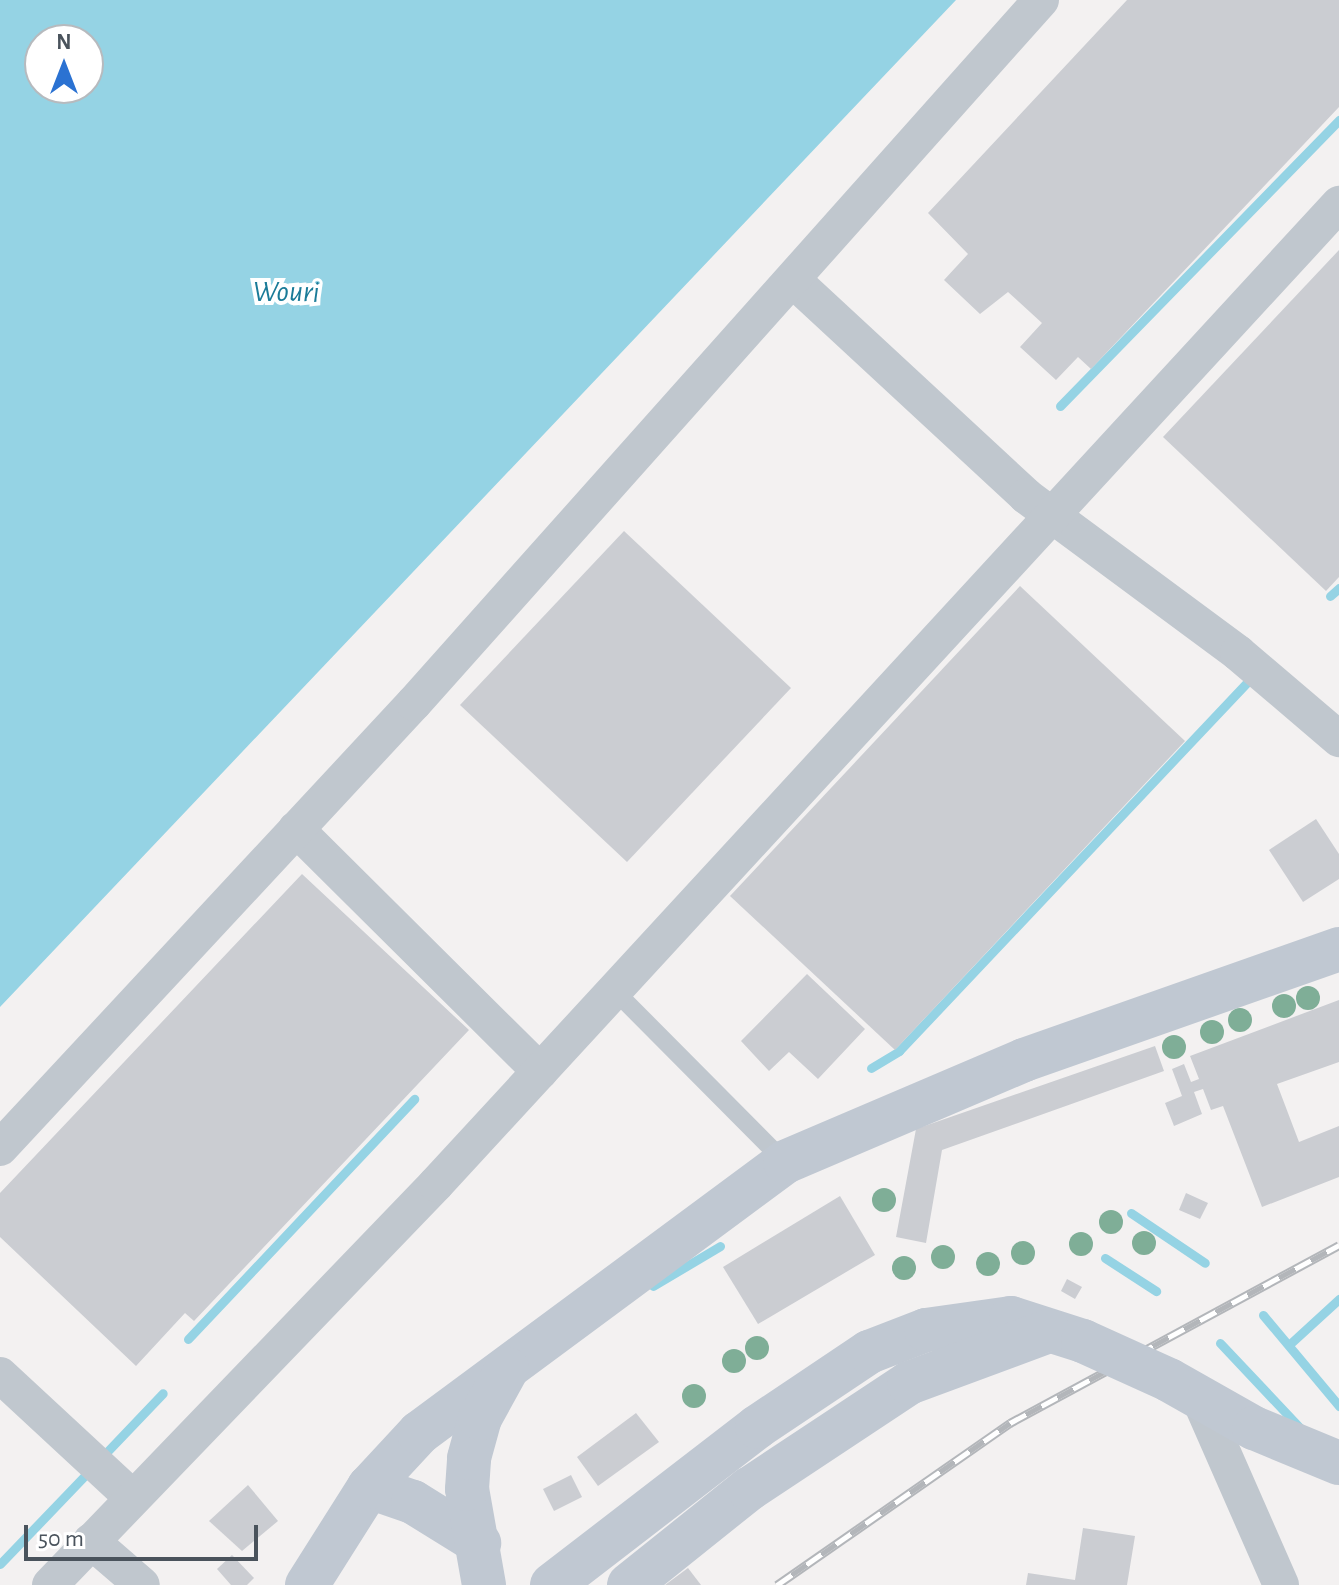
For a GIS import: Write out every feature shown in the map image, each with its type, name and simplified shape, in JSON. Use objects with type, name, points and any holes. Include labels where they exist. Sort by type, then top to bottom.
[{"type":"street","points":[[0,1148],[296,829],[793,280],[1041,0]]},
{"type":"street","points":[[50,1585],[615,991],[1048,512],[1339,204]]},
{"type":"street","points":[[793,280],[1048,512],[1238,653],[1339,739]]},
{"type":"street","points":[[296,829],[540,1071]]},
{"type":"street","points":[[307,1585],[369,1487],[440,1414],[785,1162],[1024,1060],[1339,949]]},
{"type":"street","points":[[552,1585],[727,1449],[869,1352],[966,1321],[1011,1318],[1067,1335],[1184,1389],[1295,1448],[1339,1463]]},
{"type":"street","points":[[629,1585],[749,1489],[909,1383],[1067,1335]]},
{"type":"street","points":[[481,1564],[467,1489],[469,1458],[480,1418],[511,1362]]},
{"type":"street","points":[[0,1375],[133,1498]]},
{"type":"street","points":[[1184,1389],[1281,1585]]},
{"type":"street","points":[[369,1487],[413,1502],[481,1564]]},
{"type":"street","points":[[91,1541],[142,1585]]},
{"type":"lane","points":[[615,991],[785,1162]]},
{"type":"water","name":"Wouri","points":[[0,0],[956,0],[0,1007]]},
{"type":"building","points":[[1127,0],[1339,0],[1339,107],[1091,369],[1078,357],[1056,380],[1020,347],[1042,323],[1008,292],[980,314],[944,280],[968,254],[928,213]]},
{"type":"building","points":[[1339,250],[1339,577],[1326,591],[1163,437]]},
{"type":"building","points":[[624,531],[791,688],[627,862],[460,705]]},
{"type":"building","points":[[1020,586],[1185,741],[895,1050],[730,896]]},
{"type":"building","points":[[1316,819],[1339,854],[1339,879],[1303,902],[1269,850]]},
{"type":"building","points":[[302,874],[469,1030],[194,1321],[185,1313],[136,1366],[0,1237],[0,1193]]},
{"type":"building","points":[[807,974],[865,1029],[818,1079],[789,1052],[769,1071],[741,1041]]},
{"type":"building","points":[[1339,1000],[1339,1062],[1277,1084],[1299,1142],[1339,1126],[1339,1177],[1262,1207],[1223,1106],[1211,1110],[1203,1089],[1194,1092],[1202,1114],[1174,1126],[1165,1103],[1182,1096],[1172,1069],[1184,1064],[1191,1082],[1199,1079],[1190,1056]]},
{"type":"building","points":[[1155,1046],[1164,1071],[942,1150],[926,1243],[896,1237],[916,1129]]},
{"type":"building","points":[[1186,1193],[1208,1203],[1200,1219],[1179,1210]]},
{"type":"building","points":[[840,1196],[875,1255],[758,1324],[723,1267]]},
{"type":"building","points":[[1067,1279],[1082,1287],[1075,1299],[1061,1291]]},
{"type":"building","points":[[636,1413],[659,1442],[598,1486],[577,1457]]},
{"type":"building","points":[[571,1475],[582,1497],[554,1511],[543,1489]]},
{"type":"building","points":[[248,1485],[278,1521],[242,1551],[209,1521]]},
{"type":"building","points":[[1083,1528],[1135,1536],[1127,1585],[1026,1585],[1028,1573],[1075,1580]]},
{"type":"building","points":[[232,1555],[254,1578],[247,1585],[231,1585],[217,1569]]},
{"type":"building","points":[[688,1568],[701,1585],[665,1585]]},
{"type":"waterway","points":[[1060,406],[1339,120]]},
{"type":"waterway","points":[[1330,596],[1339,588]]},
{"type":"waterway","points":[[871,1068],[899,1051],[1254,675]]},
{"type":"waterway","points":[[188,1339],[414,1099]]},
{"type":"waterway","points":[[1131,1213],[1205,1263]]},
{"type":"waterway","points":[[653,1286],[720,1246]]},
{"type":"waterway","points":[[1105,1258],[1156,1291]]},
{"type":"waterway","points":[[1292,1342],[1339,1299]]},
{"type":"waterway","points":[[1263,1315],[1339,1406]]},
{"type":"waterway","points":[[1220,1343],[1304,1432]]},
{"type":"waterway","points":[[102,1457],[163,1393]]},
{"type":"waterway","points":[[0,1564],[92,1468]]},
{"type":"railway","points":[[777,1585],[1010,1423],[1339,1245]]}]
